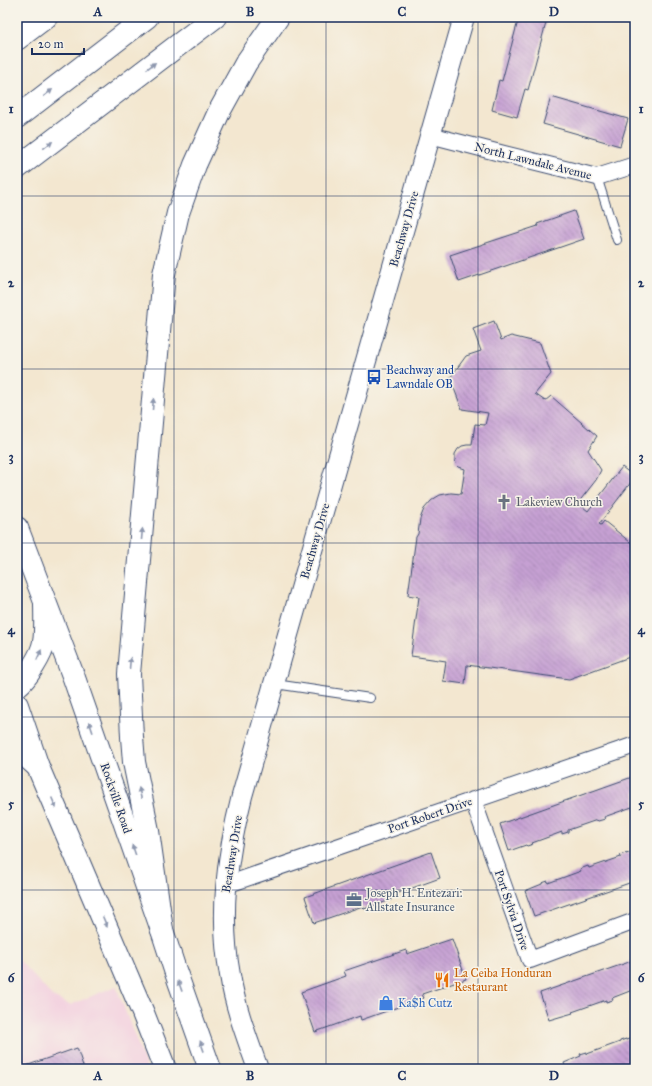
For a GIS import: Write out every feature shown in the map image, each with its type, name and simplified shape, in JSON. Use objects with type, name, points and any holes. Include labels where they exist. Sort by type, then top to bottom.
[{"type":"main road","points":[[17,39],[46,17]]},
{"type":"main road","points":[[17,117],[147,17]]},
{"type":"main road","points":[[17,168],[215,17]]},
{"type":"main road","points":[[162,930],[148,831],[134,762],[129,674],[164,274],[178,213],[195,164],[219,112],[246,63],[278,17]]},
{"type":"main road","name":"Rockville Road","points":[[17,528],[74,678],[210,1069]]},
{"type":"main road","points":[[17,686],[23,681],[33,666],[44,642],[45,602]]},
{"type":"main road","points":[[17,705],[38,767],[143,1013],[165,1069]]},
{"type":"main road","points":[[17,748],[38,767]]},
{"type":"street","name":"Beachway Drive","points":[[258,1069],[240,1018],[230,976],[225,925],[228,861],[242,796],[464,17]]},
{"type":"street","name":"North Lawndale Avenue","points":[[430,135],[500,154],[597,177],[635,165]]},
{"type":"street","name":"Port Robert Drive","points":[[226,886],[635,745]]},
{"type":"street","name":"Port Sylvia Drive","points":[[473,800],[530,960],[635,921]]},
{"type":"lane","points":[[597,177],[617,240]]},
{"type":"lane","points":[[274,684],[370,698]]},
{"type":"shaded area","points":[[17,958],[53,997],[70,1005],[116,986],[147,1069],[17,1069]]},
{"type":"building","points":[[519,17],[546,17],[544,23],[546,23],[528,90],[525,89],[517,117],[492,110],[499,80],[502,81]]},
{"type":"building","points":[[551,97],[628,119],[620,146],[543,124]]},
{"type":"building","points":[[574,211],[584,239],[459,282],[450,255],[538,226],[537,224]]},
{"type":"building","name":"Lakeview Church","points":[[494,321],[501,340],[511,336],[540,343],[551,374],[535,394],[545,401],[551,396],[597,436],[588,450],[601,470],[596,480],[578,503],[588,511],[622,467],[635,477],[599,524],[601,525],[604,521],[635,546],[635,655],[569,679],[467,665],[465,684],[443,681],[446,661],[411,656],[419,597],[408,595],[420,519],[424,509],[435,498],[440,495],[451,493],[461,494],[465,469],[456,464],[455,454],[462,446],[472,445],[475,424],[485,425],[488,413],[462,409],[450,378],[466,356],[481,351],[473,329]]},
{"type":"building","points":[[635,776],[635,808],[633,809],[632,807],[604,817],[605,819],[597,820],[568,830],[568,832],[562,834],[562,832],[532,843],[533,844],[509,851],[500,824]]},
{"type":"building","points":[[635,851],[635,881],[534,916],[525,891],[542,883],[548,881],[548,883],[581,871],[580,869],[588,866],[589,868],[621,857],[620,855]]},
{"type":"building","points":[[431,852],[440,878],[390,896],[391,900],[364,909],[363,906],[314,923],[305,897]]},
{"type":"building","points":[[452,939],[466,979],[422,994],[424,998],[361,1020],[360,1016],[315,1032],[301,992],[346,976],[344,971],[406,950],[407,954]]},
{"type":"building","points":[[635,960],[635,989],[612,998],[613,1000],[606,1002],[606,1000],[572,1012],[573,1013],[549,1020],[540,993]]},
{"type":"building","points":[[635,1037],[635,1067],[629,1069],[566,1069],[564,1063],[581,1056],[580,1054],[587,1052],[587,1054],[620,1041]]},
{"type":"building","points":[[77,1048],[84,1069],[17,1069]]},
{"type":"place","name":"Beachway and Lawndale OB","points":[[374,377]]},
{"type":"place","name":"Lakeview Church","points":[[504,502]]},
{"type":"place","name":"Joseph H. Entezari: Allstate Insurance","points":[[354,900]]},
{"type":"place","name":"La Ceiba Honduran Restaurant","points":[[442,980]]},
{"type":"place","name":"Ka$h Cutz","points":[[386,1003]]}]
